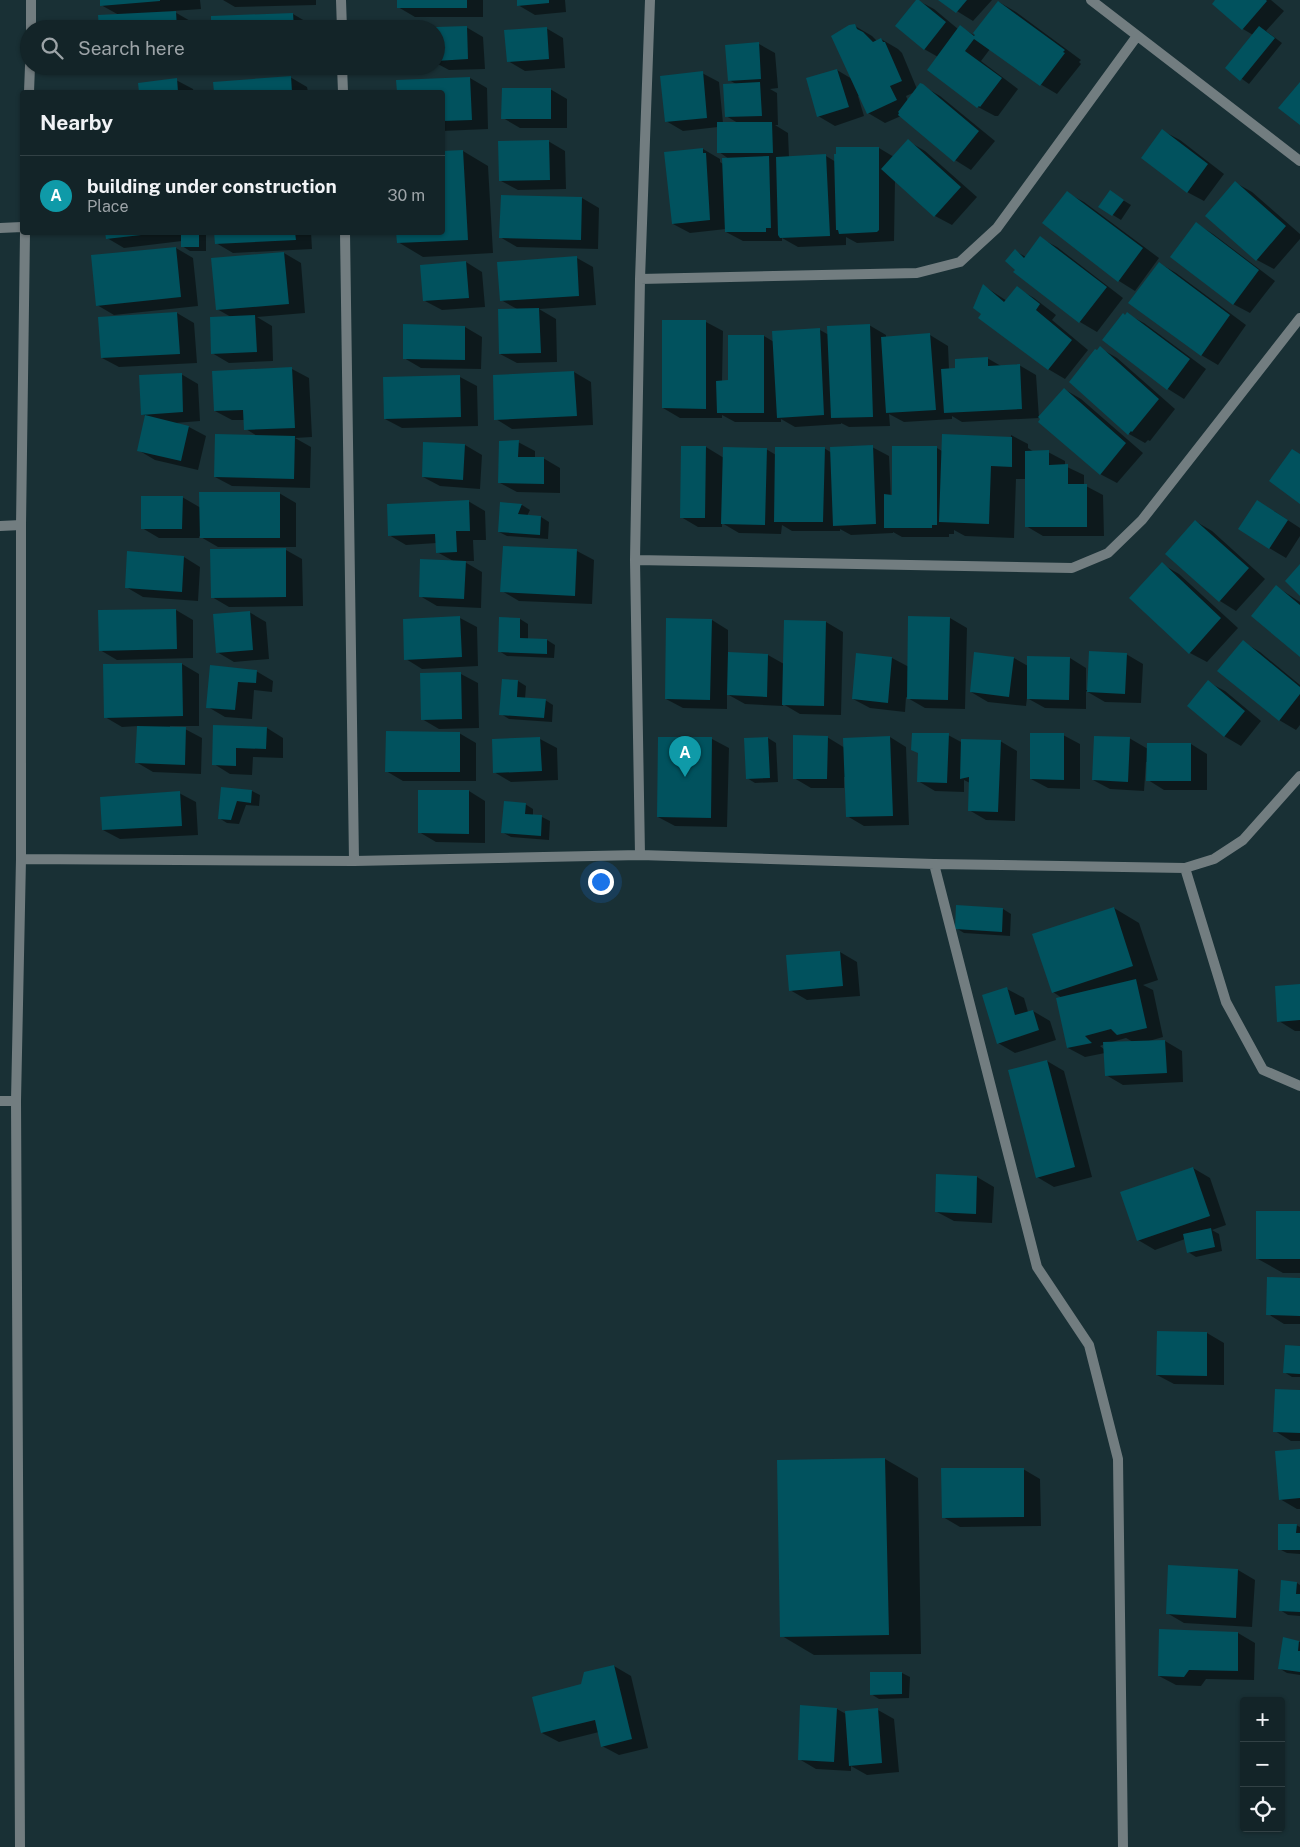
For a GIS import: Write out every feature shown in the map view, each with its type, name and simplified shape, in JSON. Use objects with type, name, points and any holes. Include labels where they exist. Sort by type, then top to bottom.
[{"type":"street","points":[[31,0],[31,20]]},
{"type":"street","points":[[341,0],[342,20]]},
{"type":"street","points":[[640,855],[635,560],[640,279],[650,0]]},
{"type":"street","points":[[1091,0],[1300,161]]},
{"type":"street","points":[[640,279],[917,273],[960,262],[997,228],[1138,36]]},
{"type":"street","points":[[29,90],[30,75]]},
{"type":"street","points":[[342,75],[342,90]]},
{"type":"street","points":[[0,228],[20,227]]},
{"type":"street","points":[[20,1847],[16,1101],[21,859],[21,525],[25,235]]},
{"type":"street","points":[[345,235],[354,861]]},
{"type":"street","points":[[635,560],[1072,568],[1108,554],[1142,520],[1300,318]]},
{"type":"street","points":[[0,526],[21,525]]},
{"type":"street","points":[[21,859],[354,861],[640,855],[934,864],[1185,868],[1214,859],[1243,840],[1300,776]]},
{"type":"street","points":[[934,864],[1037,1267],[1089,1345],[1118,1459],[1123,1847]]},
{"type":"street","points":[[1185,868],[1226,1002],[1263,1070],[1300,1086]]},
{"type":"street","points":[[0,1102],[16,1101]]},
{"type":"building","points":[[100,0],[160,0],[160,1],[100,6]]},
{"type":"building","points":[[397,0],[467,0],[467,8],[397,8]]},
{"type":"building","points":[[517,0],[549,0],[549,3],[517,6]]},
{"type":"building","points":[[916,0],[919,0],[946,22],[924,50],[895,26]]},
{"type":"building","points":[[938,0],[967,0],[956,13]]},
{"type":"building","points":[[1215,0],[1267,1],[1242,30],[1212,4]]},
{"type":"building","points":[[998,1],[1065,50],[1063,52],[1065,53],[1040,86],[974,39],[965,51],[1002,78],[980,107],[977,108],[927,70],[960,25],[974,36],[973,33]]},
{"type":"building","points":[[176,11],[176,20],[98,20],[98,15]]},
{"type":"building","points":[[293,13],[293,20],[211,20],[211,16]]},
{"type":"building","points":[[855,24],[857,29],[873,42],[881,38],[885,42],[902,81],[890,86],[897,100],[867,114],[831,36],[849,25]]},
{"type":"building","points":[[467,26],[468,59],[445,60],[445,27]]},
{"type":"building","points":[[1259,26],[1275,38],[1240,81],[1225,68]]},
{"type":"building","points":[[547,27],[549,59],[507,62],[504,30]]},
{"type":"building","points":[[759,42],[761,79],[728,81],[725,45]]},
{"type":"building","points":[[837,69],[849,107],[817,117],[806,78]]},
{"type":"building","points":[[703,71],[707,118],[665,122],[660,76]]},
{"type":"building","points":[[291,76],[292,90],[214,90],[213,82]]},
{"type":"building","points":[[470,77],[472,120],[445,121],[445,90],[397,90],[396,80]]},
{"type":"building","points":[[177,78],[178,90],[139,90],[138,83]]},
{"type":"building","points":[[760,82],[762,116],[725,117],[723,84]]},
{"type":"building","points":[[1300,82],[1300,125],[1278,108]]},
{"type":"building","points":[[920,83],[979,131],[954,162],[898,115],[898,112]]},
{"type":"building","points":[[502,88],[551,88],[551,119],[501,119]]},
{"type":"building","points":[[717,122],[772,122],[773,153],[717,153]]},
{"type":"building","points":[[1162,129],[1208,164],[1187,193],[1141,158]]},
{"type":"building","points":[[908,139],[961,187],[934,217],[881,169]]},
{"type":"building","points":[[549,140],[550,180],[499,181],[498,141]]},
{"type":"building","points":[[836,147],[879,147],[879,230],[877,232],[839,234],[838,230],[836,230],[834,154],[836,154]]},
{"type":"building","points":[[703,148],[703,153],[706,153],[710,220],[672,224],[664,152]]},
{"type":"building","points":[[463,150],[468,240],[397,243],[396,235],[445,235],[445,151]]},
{"type":"building","points":[[826,154],[830,236],[780,238],[778,235],[776,157]]},
{"type":"building","points":[[769,156],[771,228],[766,228],[766,232],[725,232],[722,158]]},
{"type":"building","points":[[1235,181],[1286,226],[1256,261],[1205,216]]},
{"type":"building","points":[[1110,190],[1124,200],[1112,216],[1098,207]]},
{"type":"building","points":[[1067,191],[1143,248],[1118,282],[1042,223]]},
{"type":"building","points":[[501,195],[582,197],[581,240],[499,238]]},
{"type":"building","points":[[1196,222],[1259,270],[1233,305],[1170,257]]},
{"type":"building","points":[[105,235],[141,235],[106,239]]},
{"type":"building","points":[[181,235],[199,235],[199,247],[181,247]]},
{"type":"building","points":[[214,235],[295,235],[296,240],[215,244]]},
{"type":"building","points":[[1040,236],[1107,287],[1079,323],[1013,272],[1015,270],[1005,261],[1015,249],[1024,258]]},
{"type":"building","points":[[176,247],[181,297],[96,306],[91,255]]},
{"type":"building","points":[[284,252],[289,304],[216,310],[211,258]]},
{"type":"building","points":[[577,256],[579,296],[500,301],[497,262]]},
{"type":"building","points":[[466,261],[469,298],[423,301],[420,265]]},
{"type":"building","points":[[1159,262],[1230,315],[1201,356],[1128,303]]},
{"type":"building","points":[[983,284],[1004,302],[1017,286],[1040,304],[1036,310],[1072,340],[1048,370],[978,318],[981,314],[973,308]]},
{"type":"building","points":[[539,308],[541,353],[499,354],[498,309]]},
{"type":"building","points":[[177,312],[180,354],[101,358],[98,317]]},
{"type":"building","points":[[1127,312],[1190,359],[1167,390],[1102,340],[1123,313],[1125,315]]},
{"type":"building","points":[[255,315],[257,352],[211,354],[210,317]]},
{"type":"building","points":[[662,320],[706,320],[706,409],[662,408]]},
{"type":"building","points":[[403,324],[465,326],[465,360],[403,359]]},
{"type":"building","points":[[870,324],[873,417],[831,418],[827,326]]},
{"type":"building","points":[[820,328],[824,415],[777,418],[772,331]]},
{"type":"building","points":[[930,333],[936,410],[886,413],[881,337]]},
{"type":"building","points":[[728,335],[764,335],[764,413],[717,413],[716,381],[728,380]]},
{"type":"building","points":[[1100,346],[1159,399],[1128,435],[1069,382],[1095,349],[1097,350]]},
{"type":"building","points":[[988,357],[988,366],[1020,364],[1022,409],[944,413],[941,369],[955,368],[955,359]]},
{"type":"building","points":[[292,367],[295,428],[244,430],[243,410],[214,411],[212,371]]},
{"type":"building","points":[[574,371],[577,416],[494,420],[493,375]]},
{"type":"building","points":[[182,373],[183,412],[141,415],[139,375]]},
{"type":"building","points":[[460,375],[461,417],[384,419],[383,377]]},
{"type":"building","points":[[1064,388],[1126,443],[1100,475],[1038,422],[1040,419],[1038,417]]},
{"type":"building","points":[[145,415],[189,426],[181,461],[137,451]]},
{"type":"building","points":[[215,434],[295,436],[294,479],[214,477]]},
{"type":"building","points":[[942,434],[1012,437],[1012,467],[991,466],[989,524],[939,522]]},
{"type":"building","points":[[519,440],[518,457],[544,457],[544,484],[498,483],[499,441]]},
{"type":"building","points":[[423,442],[465,444],[463,480],[422,477]]},
{"type":"building","points":[[873,445],[876,524],[833,526],[830,447]]},
{"type":"building","points":[[681,446],[706,446],[705,518],[680,518]]},
{"type":"building","points":[[892,446],[937,446],[937,525],[932,525],[932,528],[884,528],[884,494],[892,495]]},
{"type":"building","points":[[723,447],[767,448],[765,525],[721,524]]},
{"type":"building","points":[[775,447],[825,447],[823,522],[774,522]]},
{"type":"building","points":[[1292,449],[1300,454],[1300,504],[1269,481]]},
{"type":"building","points":[[1049,450],[1049,465],[1068,464],[1068,484],[1087,484],[1087,527],[1025,527],[1025,451]]},
{"type":"building","points":[[199,492],[280,492],[280,538],[200,538]]},
{"type":"building","points":[[141,496],[183,496],[182,529],[141,529]]},
{"type":"building","points":[[469,500],[470,531],[456,531],[457,552],[436,553],[435,534],[388,536],[387,504]]},
{"type":"building","points":[[1257,500],[1288,520],[1269,549],[1238,529]]},
{"type":"building","points":[[500,502],[522,504],[518,514],[541,516],[540,535],[498,532]]},
{"type":"building","points":[[1195,520],[1249,568],[1219,602],[1165,554]]},
{"type":"building","points":[[503,546],[577,549],[575,596],[500,592]]},
{"type":"building","points":[[286,548],[286,597],[211,598],[210,549]]},
{"type":"building","points":[[127,551],[184,556],[182,592],[125,588]]},
{"type":"building","points":[[420,559],[466,561],[464,599],[419,597]]},
{"type":"building","points":[[1162,562],[1221,618],[1189,654],[1129,598]]},
{"type":"building","points":[[1300,564],[1300,596],[1285,581]]},
{"type":"building","points":[[1276,585],[1300,605],[1300,657],[1251,616]]},
{"type":"building","points":[[176,609],[177,649],[99,651],[98,610]]},
{"type":"building","points":[[250,611],[253,650],[216,653],[213,614]]},
{"type":"building","points":[[460,616],[462,657],[404,660],[403,619]]},
{"type":"building","points":[[908,616],[950,617],[948,700],[907,699]]},
{"type":"building","points":[[499,617],[520,618],[520,638],[547,639],[547,654],[498,652]]},
{"type":"building","points":[[666,618],[712,619],[710,700],[665,699]]},
{"type":"building","points":[[784,620],[826,621],[824,706],[782,705]]},
{"type":"building","points":[[1243,640],[1300,687],[1300,694],[1279,721],[1217,671]]},
{"type":"building","points":[[1089,651],[1127,653],[1125,694],[1087,692]]},
{"type":"building","points":[[728,652],[768,654],[767,697],[727,695]]},
{"type":"building","points":[[974,652],[1014,657],[1009,697],[970,692]]},
{"type":"building","points":[[856,653],[892,657],[888,703],[852,699]]},
{"type":"building","points":[[1027,656],[1070,657],[1069,700],[1027,699]]},
{"type":"building","points":[[182,663],[183,716],[104,718],[103,664]]},
{"type":"building","points":[[210,665],[257,670],[256,683],[238,682],[235,710],[206,708]]},
{"type":"building","points":[[461,672],[462,719],[421,720],[420,673]]},
{"type":"building","points":[[502,679],[518,680],[517,697],[546,699],[544,718],[499,715]]},
{"type":"building","points":[[1208,680],[1245,711],[1224,737],[1187,706]]},
{"type":"building","points":[[213,725],[267,727],[266,749],[236,748],[236,766],[212,765]]},
{"type":"building","points":[[137,726],[186,727],[185,765],[135,763]]},
{"type":"building","points":[[386,731],[460,732],[460,772],[385,772]]},
{"type":"building","points":[[912,733],[949,733],[947,783],[917,782],[918,753],[911,750]]},
{"type":"building","points":[[1030,733],[1064,733],[1064,780],[1030,779]]},
{"type":"building","points":[[793,735],[828,736],[827,779],[793,779]]},
{"type":"building","points":[[890,736],[893,816],[846,817],[843,738]]},
{"type":"building","points":[[1094,736],[1130,737],[1128,782],[1092,780]]},
{"type":"building","points":[[540,737],[542,771],[493,773],[492,739]]},
{"type":"building","points":[[658,737],[712,737],[711,818],[657,817]]},
{"type":"building","points":[[768,737],[770,778],[746,779],[744,738]]},
{"type":"building","points":[[961,739],[1001,740],[998,812],[968,811],[969,777],[960,779]]},
{"type":"building","points":[[1147,743],[1191,743],[1191,781],[1146,781]]},
{"type":"building","points":[[221,787],[252,790],[251,803],[237,801],[231,820],[218,819]]},
{"type":"building","points":[[418,790],[469,790],[469,834],[418,833]]},
{"type":"building","points":[[180,791],[182,826],[102,830],[100,797]]},
{"type":"building","points":[[504,801],[526,803],[525,814],[542,815],[541,836],[501,833]]},
{"type":"building","points":[[956,905],[1003,908],[1002,932],[955,929]]},
{"type":"building","points":[[1114,907],[1133,966],[1052,993],[1032,934]]},
{"type":"building","points":[[840,951],[843,986],[789,991],[786,955]]},
{"type":"building","points":[[1136,979],[1147,1028],[1117,1035],[1111,1029],[1085,1036],[1092,1043],[1067,1048],[1056,998]]},
{"type":"building","points":[[1300,984],[1300,1020],[1277,1022],[1275,986]]},
{"type":"building","points":[[1007,987],[1015,1015],[1033,1010],[1039,1030],[997,1044],[982,995]]},
{"type":"building","points":[[1165,1040],[1167,1073],[1105,1076],[1103,1042]]},
{"type":"building","points":[[1047,1060],[1075,1167],[1036,1178],[1008,1070]]},
{"type":"building","points":[[1193,1167],[1210,1216],[1137,1241],[1120,1192]]},
{"type":"building","points":[[936,1174],[977,1176],[976,1214],[935,1212]]},
{"type":"building","points":[[1256,1211],[1300,1211],[1300,1259],[1256,1259]]},
{"type":"building","points":[[1211,1228],[1215,1247],[1187,1253],[1183,1234]]},
{"type":"building","points":[[1267,1277],[1300,1278],[1300,1316],[1266,1315]]},
{"type":"building","points":[[1157,1331],[1207,1332],[1207,1376],[1156,1375]]},
{"type":"building","points":[[1285,1345],[1300,1346],[1300,1374],[1283,1373]]},
{"type":"building","points":[[1275,1389],[1300,1390],[1300,1433],[1273,1432]]},
{"type":"building","points":[[1300,1449],[1300,1498],[1279,1500],[1275,1451]]},
{"type":"building","points":[[885,1458],[889,1635],[780,1637],[777,1460]]},
{"type":"building","points":[[941,1468],[1024,1468],[1024,1517],[942,1518]]},
{"type":"building","points":[[1278,1524],[1297,1524],[1296,1533],[1300,1533],[1300,1550],[1278,1550]]},
{"type":"building","points":[[1168,1565],[1238,1569],[1236,1618],[1166,1614]]},
{"type":"building","points":[[1281,1580],[1297,1582],[1296,1594],[1300,1594],[1300,1612],[1279,1611]]},
{"type":"building","points":[[1159,1629],[1238,1632],[1238,1671],[1189,1670],[1184,1677],[1158,1676]]},
{"type":"building","points":[[1283,1637],[1299,1641],[1300,1672],[1278,1669]]},
{"type":"building","points":[[614,1665],[632,1739],[601,1747],[595,1720],[541,1733],[532,1697],[581,1684],[584,1672]]},
{"type":"building","points":[[870,1672],[902,1672],[902,1694],[870,1695]]},
{"type":"building","points":[[800,1705],[837,1708],[834,1762],[798,1760]]},
{"type":"building","points":[[878,1708],[882,1763],[849,1766],[845,1711]]},
{"type":"place","name":"building under construction","points":[[685,777]]}]
